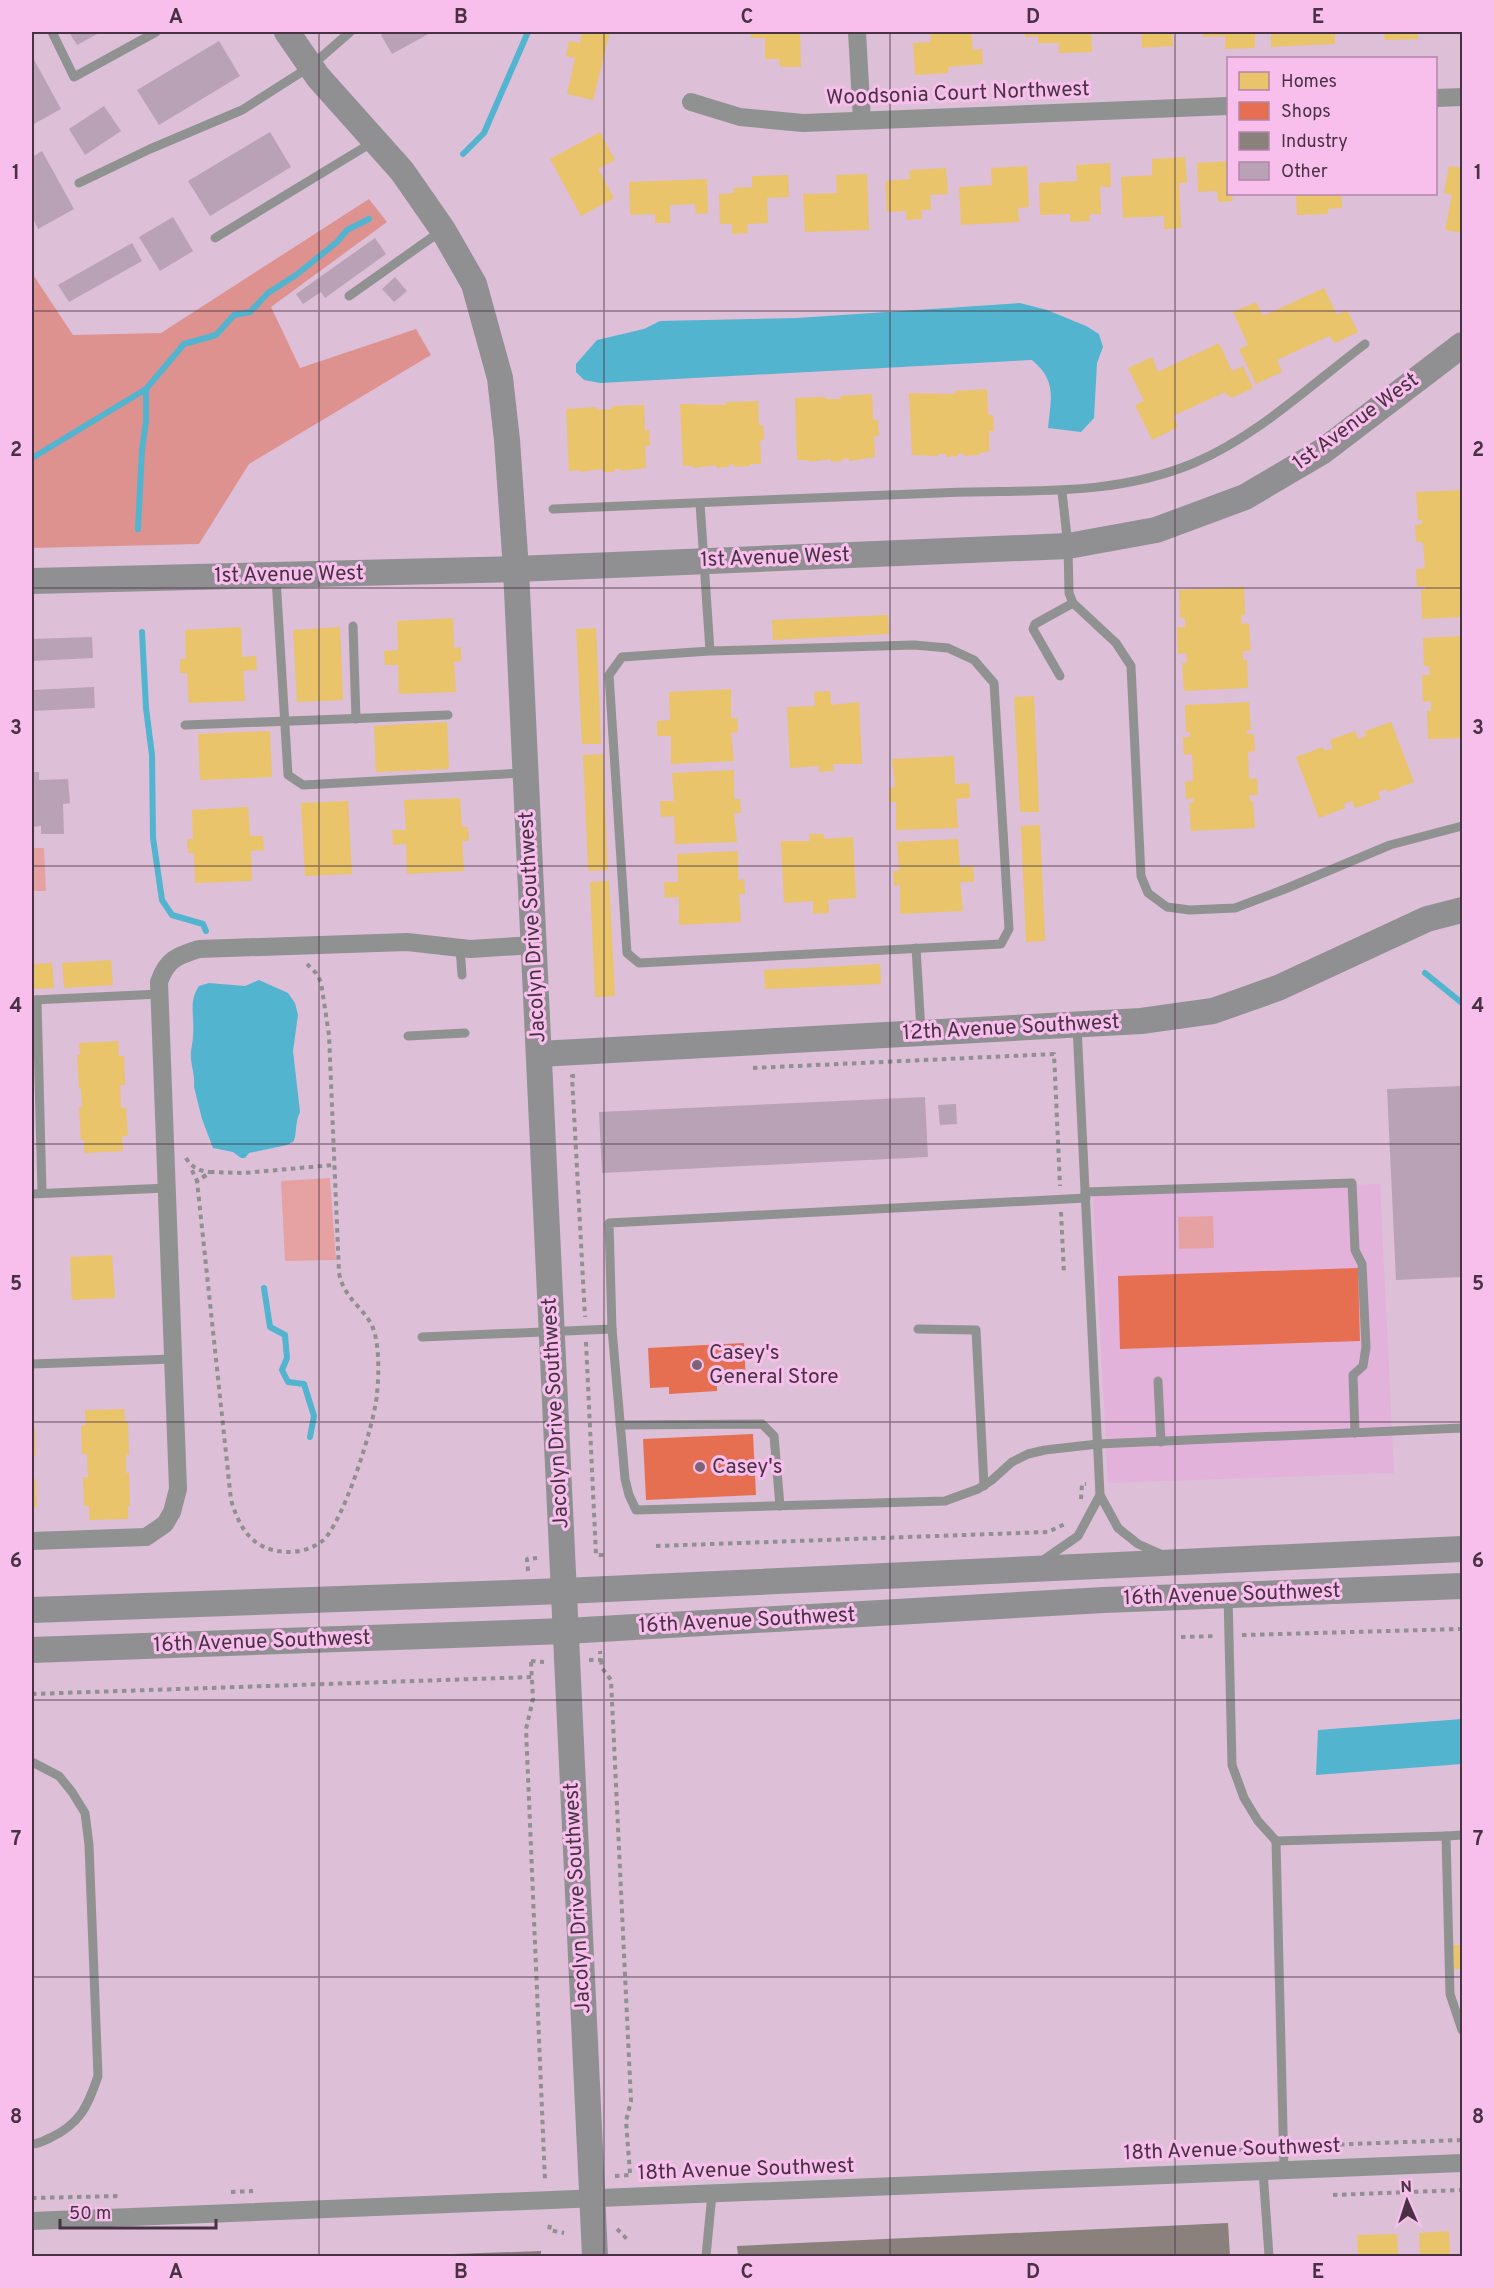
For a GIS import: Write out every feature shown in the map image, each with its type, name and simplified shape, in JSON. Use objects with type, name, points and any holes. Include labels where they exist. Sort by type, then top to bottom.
[{"type":"street","name":"Jacolyn Drive Southwest","points":[[286,32],[310,66],[402,171],[442,230],[474,284],[500,378],[516,569],[595,2256]]},
{"type":"street","points":[[857,32],[862,120]]},
{"type":"street","points":[[1437,98],[1462,97]]},
{"type":"street","name":"Woodsonia Court Northwest","points":[[691,102],[740,117],[803,123],[1227,106]]},
{"type":"street","name":"1st Avenue West","points":[[32,581],[516,569],[1068,546],[1156,530],[1245,497],[1323,451],[1462,345]]},
{"type":"street","name":"12th Avenue Southwest","points":[[539,1054],[1141,1021],[1212,1011],[1278,988],[1427,919],[1462,910]]},
{"type":"street","points":[[32,1541],[146,1537],[165,1524],[172,1512],[178,1489],[159,982],[164,967],[180,955],[199,949],[406,942],[460,948],[534,945]]},
{"type":"street","name":"16th Avenue Southwest","points":[[32,1610],[564,1591],[1462,1549]]},
{"type":"street","points":[[957,1609],[969,1596],[985,1587],[1101,1581],[1115,1575],[1121,1565]]},
{"type":"street","name":"16th Avenue Southwest","points":[[32,1650],[566,1631],[1228,1595],[1462,1586]]},
{"type":"street","name":"18th Avenue Southwest","points":[[32,2221],[1462,2163]]},
{"type":"lane","points":[[52,32],[74,77],[156,32]]},
{"type":"lane","points":[[79,183],[150,149],[242,110],[310,66],[350,32]]},
{"type":"lane","points":[[215,238],[375,141]]},
{"type":"lane","points":[[349,297],[442,230]]},
{"type":"lane","points":[[553,509],[950,492],[1062,492],[1096,489],[1140,480],[1194,463],[1265,421],[1365,344]]},
{"type":"lane","points":[[1062,492],[1068,546],[1069,593],[1073,603],[1116,643],[1131,666],[1141,876],[1148,893],[1167,907],[1190,910],[1235,908],[1285,890],[1390,845],[1462,826]]},
{"type":"lane","points":[[700,503],[710,651]]},
{"type":"lane","points":[[276,575],[288,775],[303,784],[526,773]]},
{"type":"lane","points":[[1060,676],[1033,629],[1035,624],[1073,603]]},
{"type":"lane","points":[[353,626],[356,719]]},
{"type":"lane","points":[[914,645],[948,648],[974,660],[994,682],[1009,929],[1001,944],[639,963],[627,953],[609,675],[622,657],[710,651],[914,645]]},
{"type":"lane","points":[[185,725],[448,715]]},
{"type":"lane","points":[[460,948],[462,975]]},
{"type":"lane","points":[[916,948],[921,1033]]},
{"type":"lane","points":[[42,1193],[34,1000],[160,994]]},
{"type":"lane","points":[[1077,1025],[1100,1495],[1118,1528],[1138,1544],[1177,1562]]},
{"type":"lane","points":[[408,1036],[465,1033]]},
{"type":"lane","points":[[1356,1433],[1353,1375],[1363,1366],[1366,1347],[1362,1264],[1355,1250],[1352,1183],[1086,1195],[1060,1200],[609,1222],[612,1329],[625,1479],[636,1510],[945,1501],[984,1486],[1012,1462],[1028,1454],[1045,1450],[1098,1444],[1161,1442],[1356,1433],[1462,1428]]},
{"type":"lane","points":[[32,1194],[167,1188]]},
{"type":"lane","points":[[422,1338],[612,1329]]},
{"type":"lane","points":[[918,1329],[976,1330],[984,1486]]},
{"type":"lane","points":[[32,1364],[173,1359]]},
{"type":"lane","points":[[1158,1381],[1161,1442]]},
{"type":"lane","points":[[620,1425],[762,1424],[774,1436],[780,1506]]},
{"type":"lane","points":[[1030,1569],[1078,1536],[1100,1495]]},
{"type":"lane","points":[[1228,1595],[1232,1765],[1244,1798],[1258,1821],[1276,1841],[1284,2170]]},
{"type":"lane","points":[[32,1762],[59,1776],[85,1813],[89,1845],[98,2076],[90,2100],[80,2117],[61,2133],[38,2144],[32,2144]]},
{"type":"lane","points":[[1276,1841],[1462,1835]]},
{"type":"lane","points":[[1446,1836],[1450,1994],[1462,2030]]},
{"type":"lane","points":[[1263,2171],[1269,2256]]},
{"type":"lane","points":[[706,2256],[712,2194]]},
{"type":"path","points":[[184,1155],[197,1181],[231,1500],[236,1518],[247,1535],[259,1544],[280,1551],[303,1551],[322,1542],[341,1513],[374,1418],[378,1371],[373,1327],[345,1292],[339,1273],[329,1035],[325,1002],[316,973],[308,964],[297,962]]},
{"type":"path","points":[[742,1068],[1054,1054],[1064,1274]]},
{"type":"path","points":[[583,1075],[572,1076],[596,1555],[604,1555]]},
{"type":"path","points":[[190,1166],[202,1171],[244,1173],[333,1165]]},
{"type":"path","points":[[197,1181],[211,1172]]},
{"type":"path","points":[[1077,1507],[1082,1484],[1099,1483]]},
{"type":"path","points":[[656,1546],[1048,1532],[1069,1522]]},
{"type":"path","points":[[528,1572],[527,1559],[537,1558]]},
{"type":"path","points":[[1181,1637],[1462,1629]]},
{"type":"path","points":[[600,1649],[602,1668],[611,1680],[631,2101],[626,2121],[630,2173]]},
{"type":"path","points":[[532,1651],[533,1699],[526,1729],[547,2181],[541,2182]]},
{"type":"path","points":[[590,1660],[601,1660]]},
{"type":"path","points":[[531,1662],[544,1662]]},
{"type":"path","points":[[32,1694],[532,1677]]},
{"type":"path","points":[[1225,2152],[1283,2147],[1462,2140]]},
{"type":"path","points":[[225,2194],[238,2190],[263,2190]]},
{"type":"path","points":[[1333,2195],[1462,2190]]},
{"type":"path","points":[[32,2198],[123,2196]]},
{"type":"path","points":[[550,2225],[549,2230],[564,2233]]},
{"type":"path","points":[[617,2229],[627,2239]]},
{"type":"shaded area","points":[[369,199],[387,222],[271,307],[300,368],[416,329],[431,355],[249,464],[199,544],[32,548],[32,273],[73,335],[161,333]]},
{"type":"shaded area","points":[[32,848],[44,848],[46,891],[32,891]]},
{"type":"shaded area","points":[[330,1178],[336,1260],[285,1261],[281,1181]]},
{"type":"shaded area","points":[[1380,1184],[1394,1473],[1108,1483],[1093,1193]]},
{"type":"shaded area","points":[[1213,1216],[1214,1248],[1179,1249],[1178,1217]]},
{"type":"water","points":[[1020,303],[1047,310],[1086,326],[1099,334],[1103,347],[1097,363],[1094,418],[1081,432],[1048,428],[1051,399],[1049,383],[1032,360],[600,383],[584,380],[576,372],[576,364],[597,340],[644,329],[660,321],[797,318]]},
{"type":"water","points":[[259,980],[288,993],[295,1003],[298,1015],[293,1051],[300,1112],[294,1141],[287,1145],[249,1153],[245,1158],[241,1158],[233,1152],[213,1148],[202,1119],[194,1087],[191,1059],[193,1004],[199,986],[209,983],[245,986]]},
{"type":"water","points":[[1462,1719],[1462,1764],[1316,1775],[1318,1730]]},
{"type":"building: Homes","points":[[582,32],[610,32],[593,100],[567,94],[575,58],[566,56],[569,41],[580,43]]},
{"type":"building: Homes","points":[[751,32],[800,32],[801,67],[780,67],[779,59],[765,59],[765,38],[751,38]]},
{"type":"building: Homes","points":[[930,32],[971,32],[973,50],[982,49],[983,64],[948,67],[948,73],[915,75],[913,43],[931,42]]},
{"type":"building: Homes","points":[[1025,32],[1091,32],[1092,52],[1059,53],[1059,43],[1038,43],[1038,36],[1025,37]]},
{"type":"building: Homes","points":[[1141,32],[1172,32],[1173,46],[1142,48]]},
{"type":"building: Homes","points":[[1203,32],[1255,32],[1255,48],[1225,49],[1225,36],[1203,37]]},
{"type":"building: Homes","points":[[1271,32],[1335,32],[1335,44],[1271,47]]},
{"type":"building: Homes","points":[[1384,32],[1418,32],[1418,39],[1385,40]]},
{"type":"building: Homes","points":[[600,132],[615,160],[598,169],[614,198],[581,216],[550,159]]},
{"type":"building: Homes","points":[[1185,157],[1187,183],[1179,183],[1181,228],[1164,229],[1164,216],[1123,218],[1121,177],[1152,175],[1152,159]]},
{"type":"building: Homes","points":[[1227,161],[1227,195],[1232,195],[1233,201],[1218,202],[1217,191],[1198,192],[1197,163]]},
{"type":"building: Homes","points":[[1110,163],[1111,187],[1100,187],[1101,214],[1089,214],[1090,221],[1070,222],[1070,214],[1040,215],[1039,183],[1077,181],[1076,165]]},
{"type":"building: Homes","points":[[1027,166],[1029,207],[1018,208],[1019,222],[961,225],[959,187],[992,185],[991,168]]},
{"type":"building: Homes","points":[[1449,166],[1462,168],[1462,233],[1445,230],[1452,195],[1444,193]]},
{"type":"building: Homes","points":[[946,168],[948,194],[930,195],[931,210],[921,210],[922,219],[907,220],[906,211],[887,212],[885,181],[910,179],[909,170]]},
{"type":"building: Homes","points":[[867,174],[869,230],[805,232],[803,194],[837,193],[836,175]]},
{"type":"building: Homes","points":[[788,175],[789,197],[767,198],[768,223],[747,224],[748,233],[732,234],[732,224],[720,224],[719,194],[734,193],[733,188],[752,187],[752,176]]},
{"type":"building: Homes","points":[[707,179],[708,213],[696,214],[695,204],[670,205],[670,223],[655,223],[655,214],[630,215],[629,182]]},
{"type":"building: Homes","points":[[1296,195],[1341,195],[1342,208],[1328,209],[1328,214],[1297,215]]},
{"type":"building: Homes","points":[[1324,288],[1337,315],[1347,310],[1358,332],[1335,343],[1329,336],[1277,360],[1282,372],[1256,384],[1239,349],[1248,345],[1233,312],[1256,302],[1263,316]]},
{"type":"building: Homes","points":[[1219,343],[1232,371],[1243,366],[1253,388],[1231,398],[1225,392],[1173,416],[1178,427],[1152,440],[1135,405],[1144,401],[1128,368],[1152,357],[1158,372]]},
{"type":"building: Homes","points":[[987,389],[988,415],[993,415],[994,431],[989,431],[989,452],[964,456],[963,453],[946,457],[946,454],[912,455],[909,393],[955,394],[955,391]]},
{"type":"building: Homes","points":[[872,394],[873,420],[878,420],[879,436],[874,436],[875,457],[849,461],[849,458],[831,462],[831,459],[809,462],[809,460],[797,460],[795,398],[841,399],[840,396]]},
{"type":"building: Homes","points":[[758,401],[759,425],[763,425],[764,440],[760,440],[761,464],[734,467],[734,464],[717,468],[716,465],[694,468],[694,466],[683,466],[680,404],[726,405],[726,402]]},
{"type":"building: Homes","points":[[644,405],[645,430],[649,430],[650,446],[645,446],[646,468],[620,471],[620,469],[615,469],[615,472],[603,472],[602,469],[569,471],[566,409],[597,407],[597,410],[612,409],[612,406]]},
{"type":"building: Homes","points":[[1462,490],[1462,617],[1422,619],[1421,590],[1425,590],[1425,586],[1417,587],[1416,569],[1425,568],[1423,542],[1416,542],[1415,525],[1422,524],[1422,520],[1418,520],[1416,492]]},
{"type":"building: Homes","points":[[1244,587],[1245,615],[1241,615],[1242,624],[1249,623],[1251,651],[1243,651],[1243,660],[1247,660],[1248,688],[1184,691],[1182,663],[1187,663],[1186,653],[1178,654],[1177,627],[1185,627],[1185,618],[1180,618],[1179,590]]},
{"type":"building: Homes","points":[[888,615],[889,634],[773,640],[772,620]]},
{"type":"building: Homes","points":[[453,618],[454,648],[461,647],[461,661],[454,662],[456,692],[399,694],[398,665],[385,665],[384,651],[398,650],[397,621]]},
{"type":"building: Homes","points":[[241,627],[242,657],[256,656],[257,670],[243,671],[245,701],[189,703],[187,673],[180,673],[180,659],[186,659],[185,630]]},
{"type":"building: Homes","points":[[340,627],[343,700],[297,702],[293,630]]},
{"type":"building: Homes","points":[[596,628],[601,744],[582,744],[576,629]]},
{"type":"building: Homes","points":[[1462,636],[1462,738],[1428,739],[1427,711],[1431,711],[1431,701],[1423,702],[1422,675],[1430,675],[1429,666],[1424,666],[1423,638]]},
{"type":"building: Homes","points":[[731,689],[731,718],[737,718],[738,732],[731,733],[734,761],[671,764],[671,736],[657,736],[657,721],[670,720],[669,692]]},
{"type":"building: Homes","points":[[830,691],[831,705],[859,702],[862,764],[833,764],[834,771],[819,772],[819,766],[790,768],[787,707],[815,706],[814,692]]},
{"type":"building: Homes","points":[[1034,696],[1039,812],[1020,812],[1014,697]]},
{"type":"building: Homes","points":[[1249,702],[1251,730],[1247,730],[1247,734],[1254,734],[1255,751],[1248,752],[1249,779],[1257,778],[1258,795],[1249,795],[1250,801],[1253,801],[1255,828],[1191,831],[1189,803],[1194,802],[1193,798],[1186,799],[1185,782],[1193,781],[1192,754],[1184,755],[1183,737],[1190,737],[1190,732],[1186,732],[1185,705]]},
{"type":"building: Homes","points":[[447,722],[449,769],[376,772],[374,726]]},
{"type":"building: Homes","points":[[1391,722],[1414,782],[1387,792],[1386,789],[1378,792],[1381,799],[1355,808],[1352,801],[1344,804],[1345,808],[1319,818],[1296,757],[1323,747],[1324,751],[1333,748],[1330,740],[1355,731],[1358,739],[1366,736],[1365,731]]},
{"type":"building: Homes","points":[[270,731],[272,777],[200,780],[198,734]]},
{"type":"building: Homes","points":[[603,754],[608,870],[588,871],[583,755]]},
{"type":"building: Homes","points":[[954,756],[955,784],[969,783],[970,798],[956,799],[958,828],[896,830],[896,802],[889,802],[889,788],[895,787],[892,759]]},
{"type":"building: Homes","points":[[734,770],[734,799],[740,799],[741,813],[734,813],[737,842],[675,844],[674,816],[661,817],[660,801],[674,801],[672,773]]},
{"type":"building: Homes","points":[[460,798],[462,827],[468,827],[469,841],[462,841],[464,871],[407,874],[406,844],[393,845],[392,830],[406,830],[404,800]]},
{"type":"building: Homes","points":[[348,801],[352,874],[305,876],[301,803]]},
{"type":"building: Homes","points":[[248,807],[250,836],[263,836],[264,850],[251,851],[252,881],[195,883],[194,853],[188,853],[187,839],[193,839],[192,810]]},
{"type":"building: Homes","points":[[1040,825],[1045,941],[1026,942],[1021,826]]},
{"type":"building: Homes","points":[[809,834],[824,834],[824,839],[853,837],[856,898],[828,900],[829,913],[813,914],[813,901],[784,903],[781,841],[810,841]]},
{"type":"building: Homes","points":[[958,839],[960,867],[973,866],[974,882],[960,882],[963,911],[900,914],[900,885],[894,886],[893,871],[899,871],[897,842]]},
{"type":"building: Homes","points":[[738,851],[738,880],[744,879],[745,894],[739,894],[741,922],[679,925],[679,897],[665,898],[664,882],[678,882],[677,854]]},
{"type":"building: Homes","points":[[609,881],[615,996],[595,997],[590,882]]},
{"type":"building: Homes","points":[[111,960],[113,985],[64,988],[62,963]]},
{"type":"building: Homes","points":[[52,963],[54,988],[32,989],[32,964]]},
{"type":"building: Homes","points":[[880,964],[881,984],[765,989],[764,970]]},
{"type":"building: Homes","points":[[118,1041],[119,1056],[124,1056],[125,1085],[120,1085],[121,1108],[126,1108],[128,1136],[122,1136],[123,1151],[84,1153],[79,1107],[82,1107],[77,1055],[80,1055],[79,1043]]},
{"type":"building: Homes","points":[[112,1255],[115,1298],[72,1300],[70,1257]]},
{"type":"building: Homes","points":[[124,1409],[125,1421],[128,1421],[129,1454],[126,1455],[126,1473],[129,1473],[130,1506],[128,1506],[128,1519],[89,1520],[89,1506],[84,1506],[83,1477],[88,1477],[87,1454],[82,1454],[81,1426],[86,1425],[85,1410]]},
{"type":"building: Homes","points":[[32,1427],[35,1427],[36,1456],[32,1456]]},
{"type":"building: Homes","points":[[32,1479],[36,1479],[37,1507],[32,1508]]},
{"type":"building: Homes","points":[[1453,1945],[1462,1945],[1462,1969],[1454,1969]]},
{"type":"building: Homes","points":[[1449,2231],[1450,2256],[1420,2256],[1419,2233]]},
{"type":"building: Homes","points":[[1397,2234],[1398,2256],[1358,2256],[1357,2235]]},
{"type":"building: Shops","points":[[1358,1268],[1360,1341],[1120,1349],[1118,1276]]},
{"type":"building: Shops","name":"Casey's General Store","points":[[744,1343],[746,1382],[717,1384],[717,1391],[669,1394],[669,1387],[650,1388],[648,1348]]},
{"type":"building: Shops","name":"Casey's","points":[[753,1434],[756,1495],[646,1500],[643,1439]]},
{"type":"building: Industry","points":[[1228,2223],[1230,2256],[738,2256],[737,2246]]},
{"type":"building: Industry","points":[[541,2251],[541,2256],[424,2256],[424,2255]]},
{"type":"building: Other","points":[[69,32],[101,32],[77,45]]},
{"type":"building: Other","points":[[387,32],[432,32],[392,54],[381,35]]},
{"type":"building: Other","points":[[219,41],[240,76],[159,125],[137,90]]},
{"type":"building: Other","points":[[32,56],[61,109],[32,125]]},
{"type":"building: Other","points":[[104,106],[121,131],[85,155],[69,129]]},
{"type":"building: Other","points":[[270,132],[291,167],[210,216],[188,181]]},
{"type":"building: Other","points":[[42,151],[74,209],[38,229],[32,216],[32,157]]},
{"type":"building: Other","points":[[173,217],[193,251],[160,271],[139,237]]},
{"type":"building: Other","points":[[375,238],[386,254],[325,298],[321,292],[303,304],[296,294]]},
{"type":"building: Other","points":[[132,243],[142,261],[69,302],[58,285]]},
{"type":"building: Other","points":[[395,277],[407,291],[394,302],[382,289]]},
{"type":"building: Other","points":[[92,637],[93,658],[32,661],[32,639]]},
{"type":"building: Other","points":[[94,687],[95,708],[32,711],[32,690]]},
{"type":"building: Other","points":[[32,772],[39,772],[39,780],[68,779],[70,803],[63,804],[64,834],[41,834],[41,826],[32,827]]},
{"type":"building: Other","points":[[1462,1086],[1462,1277],[1396,1280],[1387,1089]]},
{"type":"building: Other","points":[[925,1097],[928,1157],[602,1173],[599,1112]]},
{"type":"building: Other","points":[[956,1104],[957,1124],[940,1125],[938,1105]]},
{"type":"waterway","points":[[463,154],[484,133],[528,32]]},
{"type":"waterway","points":[[32,458],[146,389],[184,344],[216,335],[234,315],[250,312],[268,293],[296,275],[337,242],[347,230],[369,219]]},
{"type":"waterway","points":[[138,529],[142,450],[146,421],[146,389]]},
{"type":"waterway","points":[[142,632],[146,708],[152,755],[153,838],[162,900],[172,915],[203,924],[206,931]]},
{"type":"waterway","points":[[1425,973],[1462,1003]]},
{"type":"waterway","points":[[264,1288],[270,1327],[285,1335],[287,1358],[282,1370],[288,1382],[304,1384],[314,1416],[310,1437]]},
{"type":"place","name":"Casey's General Store","points":[[697,1365]]},
{"type":"place","name":"Casey's","points":[[700,1467]]}]
